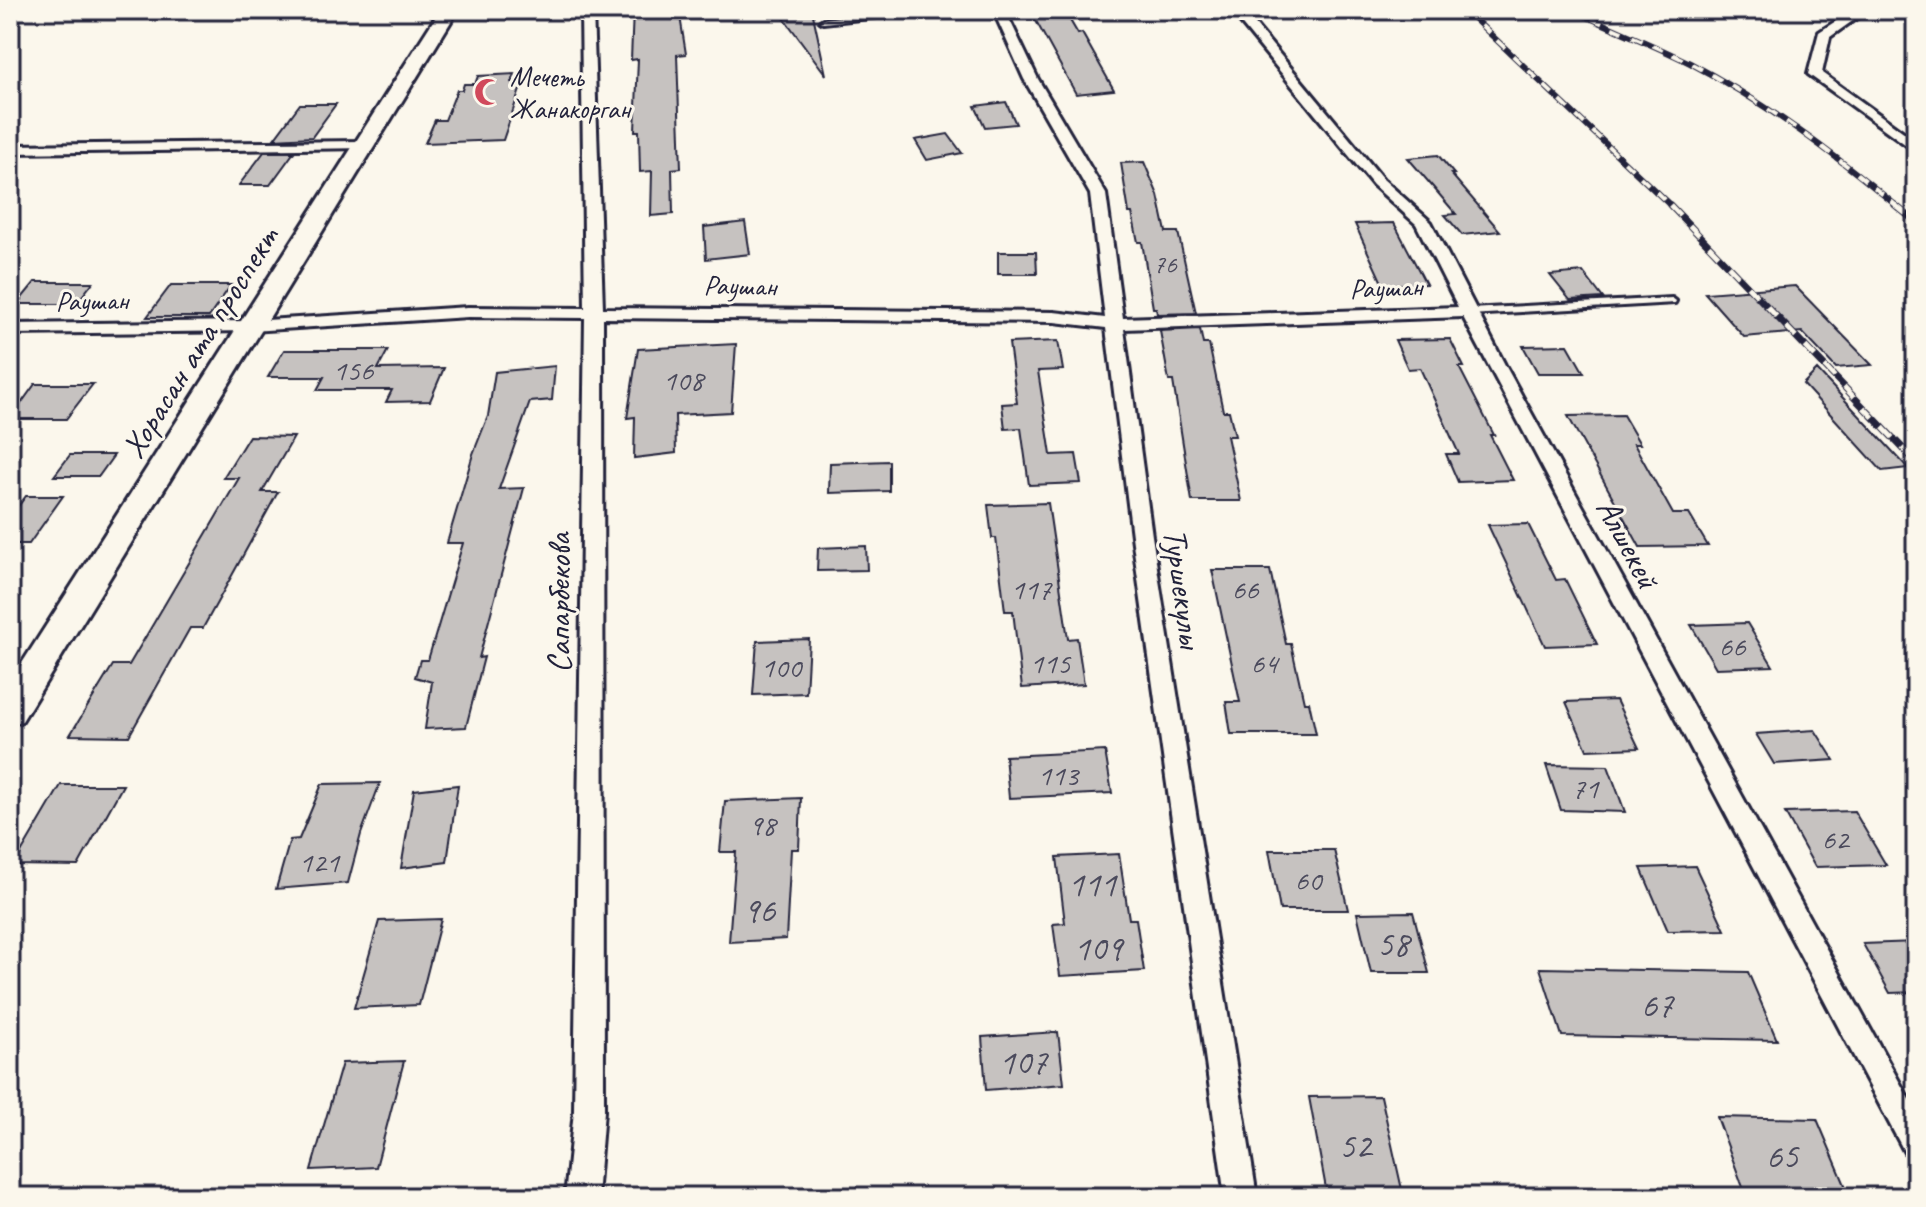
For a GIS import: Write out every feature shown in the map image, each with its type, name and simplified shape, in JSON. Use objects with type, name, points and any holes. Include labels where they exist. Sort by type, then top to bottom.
[{"type":"main road","name":"Хорасан ата проспект","points":[[10,711],[449,10]]},
{"type":"street","name":"Сапарбекова","points":[[581,1197],[589,1111],[594,311],[587,10]]},
{"type":"street","name":"Туршекулы","points":[[999,10],[1031,79],[1098,194],[1142,536],[1241,1197]]},
{"type":"street","name":"Алшекей","points":[[1236,10],[1378,182],[1423,222],[1916,1142]]},
{"type":"street","points":[[1862,10],[1824,35],[1815,74],[1913,143]]},
{"type":"street","points":[[10,149],[364,145]]},
{"type":"street","name":"Раушан","points":[[10,329],[251,326],[468,312],[1054,317],[1115,324],[1469,312]]},
{"type":"lane","points":[[823,21],[924,10]]},
{"type":"lane","points":[[1469,312],[1672,301]]},
{"type":"building","points":[[633,10],[679,10],[686,54],[677,55],[681,168],[672,169],[673,214],[651,216],[652,171],[640,172],[639,131],[635,131],[638,59],[631,60]]},
{"type":"building","points":[[778,10],[812,10],[826,75]]},
{"type":"building","points":[[1030,10],[1064,10],[1078,34],[1082,33],[1114,90],[1076,94]]},
{"type":"building","points":[[515,74],[512,82],[523,81],[503,140],[425,143],[435,120],[445,120],[457,90],[462,90],[464,84],[475,84],[478,76]]},
{"type":"building","points":[[1006,102],[1016,124],[985,127],[975,106]]},
{"type":"building","points":[[300,104],[336,104],[312,137],[274,139]]},
{"type":"building","points":[[948,134],[962,153],[927,160],[915,140]]},
{"type":"building","points":[[264,152],[294,152],[270,185],[239,185]]},
{"type":"building","points":[[1438,155],[1500,231],[1462,235],[1445,215],[1456,214],[1408,158]]},
{"type":"building","points":[[1144,162],[1158,195],[1166,232],[1178,232],[1196,313],[1157,314],[1156,308],[1153,308],[1142,242],[1138,242],[1132,213],[1129,213],[1121,163]]},
{"type":"building","points":[[745,222],[750,254],[706,259],[704,227]]},
{"type":"building","points":[[1394,223],[1426,284],[1383,285],[1355,224]]},
{"type":"building","points":[[998,252],[1036,252],[1037,274],[998,274]]},
{"type":"building","points":[[1583,272],[1603,298],[1570,300],[1550,275]]},
{"type":"building","points":[[35,282],[93,282],[76,304],[17,304]]},
{"type":"building","points":[[171,285],[231,285],[209,317],[147,317]]},
{"type":"building","points":[[1795,286],[1872,365],[1836,368],[1802,332],[1744,337],[1705,293]]},
{"type":"building","points":[[1200,329],[1203,344],[1209,344],[1223,411],[1229,411],[1235,436],[1227,436],[1241,501],[1192,501],[1173,381],[1169,381],[1160,331]]},
{"type":"building","points":[[1450,339],[1464,367],[1459,367],[1513,480],[1458,482],[1446,454],[1459,454],[1420,368],[1408,369],[1395,340]]},
{"type":"building","points":[[1058,341],[1063,370],[1038,371],[1051,455],[1076,454],[1081,483],[1029,485],[1021,428],[1005,429],[1002,404],[1017,403],[1009,343]]},
{"type":"building","points":[[736,344],[731,412],[675,415],[676,453],[634,458],[635,417],[627,418],[638,349]]},
{"type":"building","points":[[1568,345],[1584,373],[1538,373],[1523,346]]},
{"type":"building","points":[[284,350],[388,350],[378,369],[444,368],[430,401],[386,402],[392,390],[317,390],[324,377],[268,377]]},
{"type":"building","points":[[555,366],[552,400],[530,402],[499,489],[524,488],[479,658],[484,657],[466,727],[425,729],[432,682],[415,677],[420,660],[428,660],[463,543],[447,543],[473,454],[488,416],[495,372]]},
{"type":"building","points":[[1817,370],[1908,468],[1882,471],[1803,384]]},
{"type":"building","points":[[35,384],[93,384],[66,419],[10,419]]},
{"type":"building","points":[[1623,415],[1640,444],[1634,444],[1673,514],[1689,514],[1708,546],[1640,547],[1568,416]]},
{"type":"building","points":[[249,436],[294,437],[262,492],[278,492],[203,628],[190,628],[129,736],[70,735],[113,665],[129,665],[239,478],[223,478]]},
{"type":"building","points":[[70,455],[114,455],[99,476],[54,476]]},
{"type":"building","points":[[889,461],[889,491],[829,493],[830,463]]},
{"type":"building","points":[[26,496],[63,496],[29,544],[10,544],[10,517]]},
{"type":"building","points":[[1048,503],[1068,639],[1077,638],[1084,684],[1022,688],[1013,611],[1005,611],[996,538],[992,538],[988,505]]},
{"type":"building","points":[[1528,524],[1556,580],[1565,579],[1597,644],[1545,646],[1488,525]]},
{"type":"building","points":[[866,546],[867,570],[817,571],[818,548]]},
{"type":"building","points":[[1212,570],[1270,570],[1286,644],[1291,644],[1304,702],[1309,702],[1316,734],[1231,734],[1226,702],[1240,702]]},
{"type":"building","points":[[1747,623],[1773,666],[1716,668],[1691,625]]},
{"type":"building","points":[[809,639],[806,693],[753,695],[757,641]]},
{"type":"building","points":[[1616,700],[1639,748],[1587,750],[1566,702]]},
{"type":"building","points":[[1815,730],[1834,760],[1774,764],[1756,734]]},
{"type":"building","points":[[1105,751],[1112,793],[1009,798],[1005,756]]},
{"type":"building","points":[[1546,765],[1608,766],[1625,812],[1561,810]]},
{"type":"building","points":[[380,783],[361,834],[348,883],[276,889],[290,840],[299,839],[322,784]]},
{"type":"building","points":[[61,785],[123,785],[78,866],[14,865]]},
{"type":"building","points":[[458,785],[447,862],[401,868],[414,790]]},
{"type":"building","points":[[801,798],[799,849],[791,849],[786,939],[729,942],[736,852],[720,852],[725,801]]},
{"type":"building","points":[[1854,811],[1886,865],[1815,867],[1785,813]]},
{"type":"building","points":[[1269,850],[1334,850],[1348,910],[1280,910]]},
{"type":"building","points":[[1119,854],[1129,919],[1136,919],[1144,971],[1060,976],[1053,924],[1065,923],[1057,857]]},
{"type":"building","points":[[1695,866],[1725,930],[1668,931],[1641,868]]},
{"type":"building","points":[[1413,912],[1429,973],[1371,973],[1357,913]]},
{"type":"building","points":[[441,919],[419,1005],[354,1008],[379,921]]},
{"type":"building","points":[[1916,942],[1916,992],[1890,993],[1863,944]]},
{"type":"building","points":[[1540,968],[1748,972],[1777,1040],[1562,1036]]},
{"type":"building","points":[[1058,1032],[1064,1084],[986,1090],[982,1037]]},
{"type":"building","points":[[404,1061],[376,1167],[311,1170],[342,1063]]},
{"type":"building","points":[[1381,1096],[1403,1194],[1327,1194],[1309,1097]]},
{"type":"building","points":[[1717,1117],[1817,1119],[1848,1192],[1744,1190]]},
{"type":"railway","points":[[1465,10],[1671,206]]},
{"type":"railway","points":[[1572,10],[1690,63],[1745,94],[1823,148],[1898,207]]},
{"type":"railway","points":[[1895,205],[1916,222]]},
{"type":"railway","points":[[1671,206],[1916,462]]},
{"type":"place","name":"Мечеть Жанакорган","points":[[488,92]]}]
